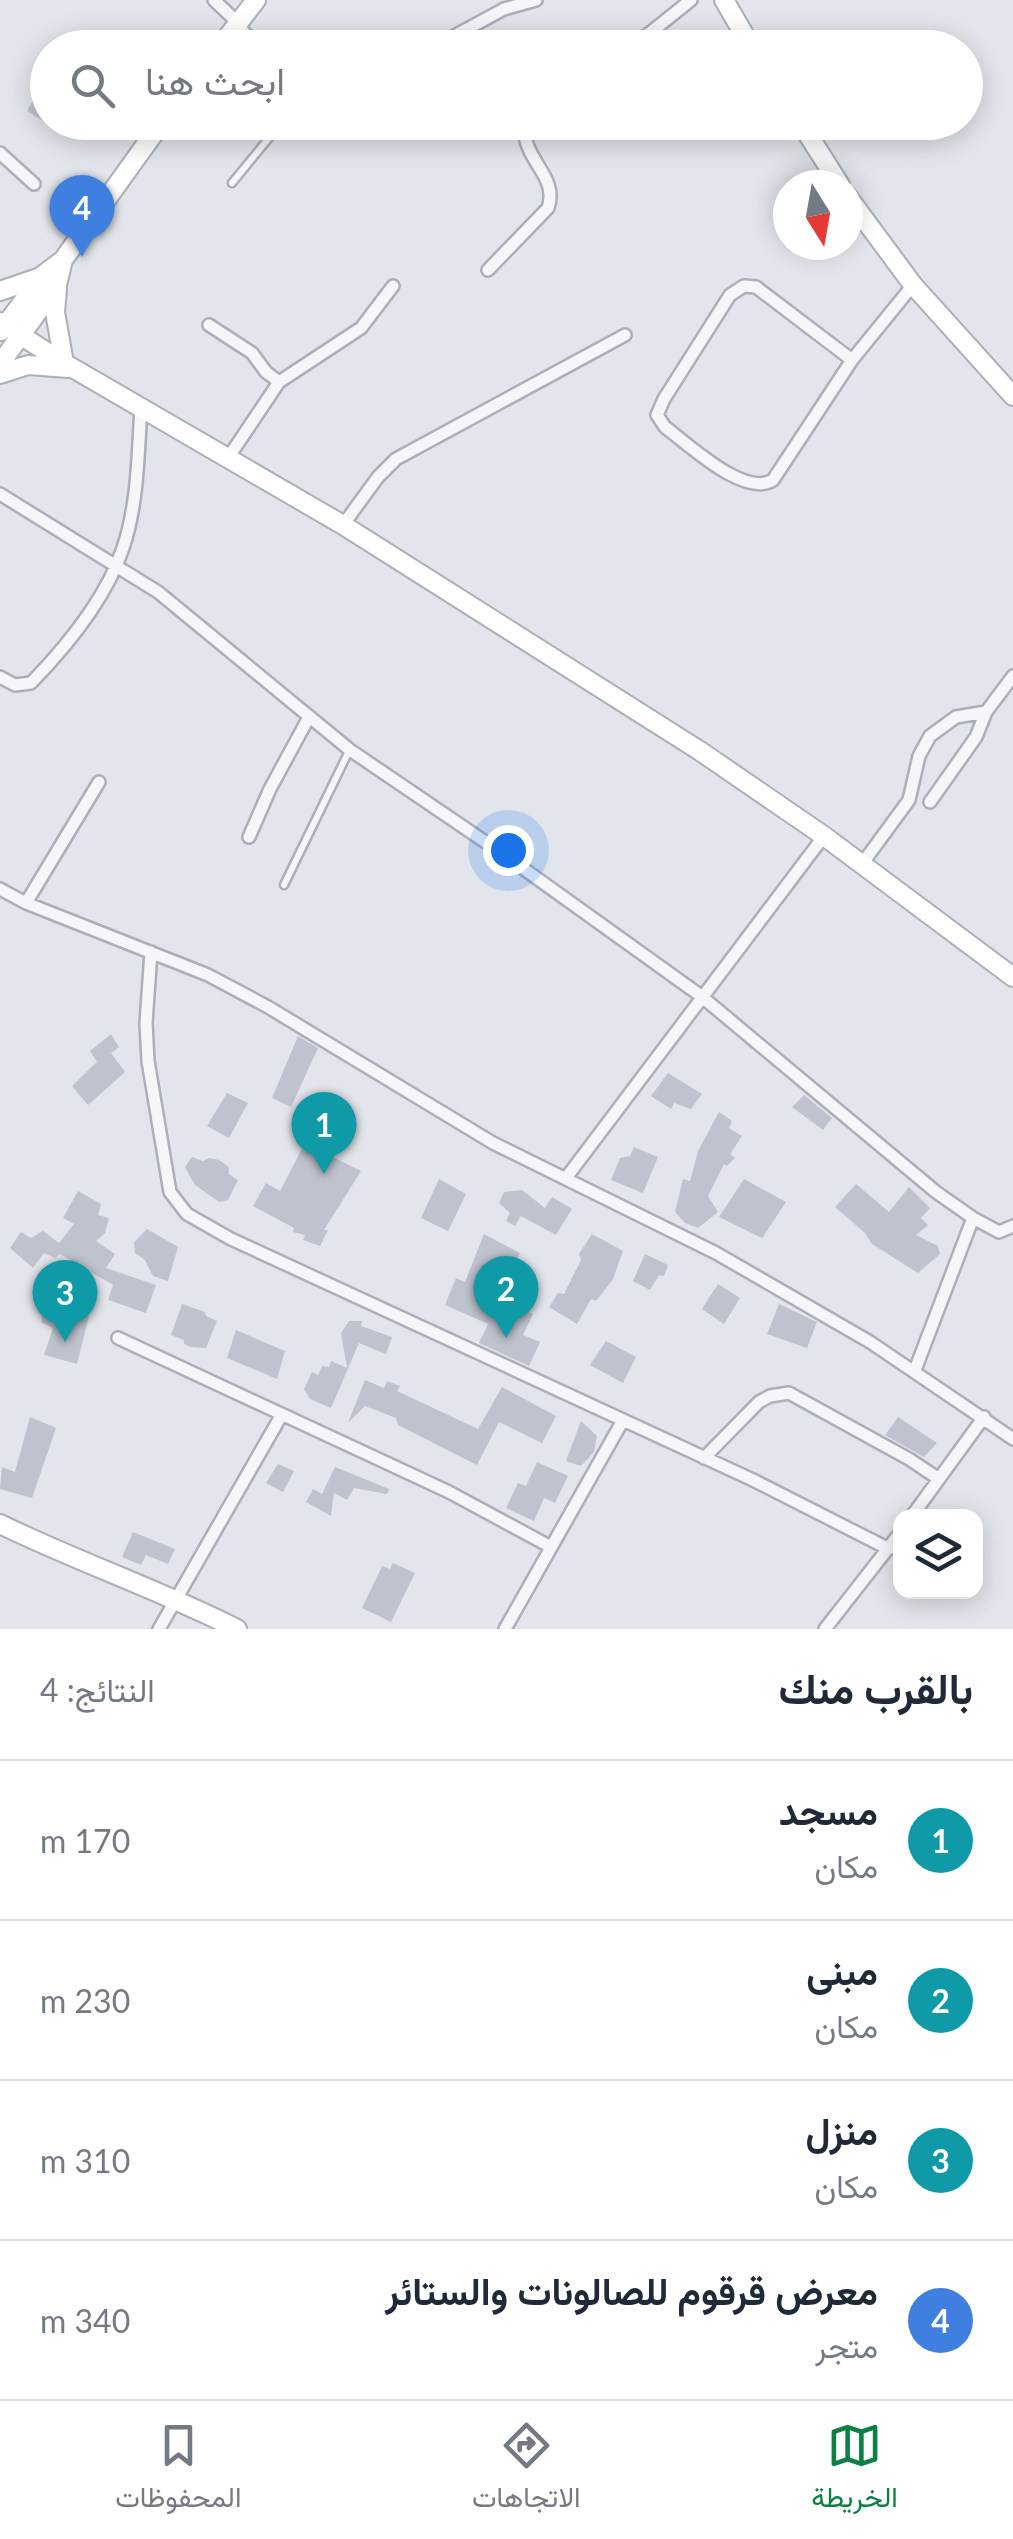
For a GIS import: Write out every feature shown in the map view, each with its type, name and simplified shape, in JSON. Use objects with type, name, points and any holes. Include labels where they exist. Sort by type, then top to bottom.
[{"type":"street","points":[[214,0],[238,24]]},
{"type":"street","points":[[234,30],[256,0]]},
{"type":"street","points":[[460,30],[499,5],[536,0]]},
{"type":"street","points":[[654,30],[691,0]]},
{"type":"street","points":[[727,1],[742,30]]},
{"type":"street","points":[[0,364],[23,336],[63,260],[149,140]]},
{"type":"street","points":[[488,270],[548,208],[552,197],[548,180],[526,148],[525,140]]},
{"type":"street","points":[[811,140],[830,170]]},
{"type":"street","points":[[0,153],[34,184]]},
{"type":"street","points":[[863,217],[913,285],[1013,396]]},
{"type":"street","points":[[0,290],[50,280]]},
{"type":"street","points":[[50,280],[2,326],[343,525],[700,751],[824,836],[1013,976]]},
{"type":"street","points":[[50,280],[69,366]]},
{"type":"street","points":[[852,360],[756,287],[744,286],[730,294],[657,415],[665,427],[740,481],[757,486],[766,484],[773,480],[852,360],[913,285]]},
{"type":"street","points":[[228,458],[279,382],[361,328],[393,286]]},
{"type":"street","points":[[209,325],[252,353],[279,382]]},
{"type":"street","points":[[343,525],[396,459],[624,335]]},
{"type":"street","points":[[0,374],[28,365],[69,366]]},
{"type":"street","points":[[0,677],[14,685],[31,683],[70,639],[116,567],[132,510],[141,407]]},
{"type":"street","points":[[0,494],[158,592],[350,750],[701,996],[936,1192],[999,1232],[1013,1226]]},
{"type":"street","points":[[930,802],[1013,676]]},
{"type":"street","points":[[862,864],[908,800],[919,756],[930,736],[956,717],[986,712]]},
{"type":"street","points":[[249,836],[309,717]]},
{"type":"street","points":[[26,903],[99,782]]},
{"type":"street","points":[[566,1178],[824,836]]},
{"type":"street","points":[[0,889],[26,903],[208,975],[268,1007],[493,1143],[716,1253],[915,1370],[1013,1438]]},
{"type":"street","points":[[151,952],[146,1023],[150,1074],[170,1192],[180,1208],[231,1239],[543,1382],[889,1549]]},
{"type":"street","points":[[915,1370],[973,1218]]},
{"type":"street","points":[[118,1338],[449,1492],[551,1546]]},
{"type":"street","points":[[704,1458],[759,1402],[788,1393],[909,1458],[939,1479]]},
{"type":"street","points":[[159,1629],[281,1416]]},
{"type":"street","points":[[917,1509],[984,1417]]},
{"type":"street","points":[[504,1629],[622,1422]]},
{"type":"street","points":[[0,1524],[178,1599],[238,1629]]},
{"type":"street","points":[[825,1629],[893,1543]]},
{"type":"lane","points":[[238,24],[244,30]]},
{"type":"lane","points":[[232,183],[267,140]]},
{"type":"lane","points":[[284,885],[350,750]]},
{"type":"building","points":[[111,1034],[119,1047],[111,1053],[125,1072],[88,1105],[72,1086],[97,1062],[90,1051]]},
{"type":"building","points":[[298,1036],[318,1048],[291,1107],[272,1098]]},
{"type":"building","points":[[668,1073],[702,1094],[691,1109],[674,1103],[671,1109],[651,1096]]},
{"type":"building","points":[[227,1093],[248,1103],[229,1138],[207,1126]]},
{"type":"building","points":[[804,1095],[832,1118],[823,1130],[792,1107]]},
{"type":"building","points":[[719,1112],[732,1121],[729,1128],[742,1136],[730,1154],[735,1158],[727,1166],[724,1164],[708,1196],[718,1212],[698,1228],[685,1223],[675,1212],[683,1179],[690,1181],[698,1151]]},
{"type":"building","points":[[305,1143],[361,1171],[324,1230],[328,1230],[320,1246],[303,1240],[305,1235],[293,1232],[294,1228],[253,1206],[266,1183],[280,1191]]},
{"type":"building","points":[[634,1147],[658,1157],[643,1193],[611,1180],[620,1158],[630,1156]]},
{"type":"building","points":[[192,1157],[219,1160],[229,1167],[229,1174],[238,1180],[228,1200],[219,1202],[195,1185],[185,1167]]},
{"type":"building","points":[[439,1179],[466,1194],[448,1231],[421,1218]]},
{"type":"building","points":[[744,1179],[786,1202],[762,1238],[719,1217]]},
{"type":"building","points":[[856,1184],[889,1212],[909,1187],[930,1208],[921,1218],[928,1225],[916,1235],[938,1246],[940,1254],[918,1273],[872,1244],[835,1207]]},
{"type":"building","points":[[522,1190],[545,1208],[552,1197],[572,1209],[556,1235],[521,1216],[515,1226],[506,1221],[510,1213],[499,1203],[504,1192]]},
{"type":"building","points":[[78,1191],[101,1204],[98,1215],[109,1218],[105,1233],[96,1241],[115,1254],[106,1268],[156,1285],[146,1313],[108,1300],[113,1285],[60,1254],[55,1258],[44,1253],[33,1268],[10,1248],[21,1232],[31,1238],[43,1231],[59,1243],[74,1224],[63,1218]]},
{"type":"building","points":[[147,1229],[178,1247],[168,1281],[153,1276],[145,1260],[135,1253],[134,1242]]},
{"type":"building","points":[[484,1234],[520,1253],[510,1272],[531,1284],[518,1307],[533,1314],[523,1335],[540,1342],[529,1366],[479,1343],[488,1324],[445,1305],[456,1278],[465,1282]]},
{"type":"building","points":[[592,1234],[623,1251],[613,1279],[596,1301],[591,1299],[577,1324],[549,1307],[558,1293],[564,1294],[581,1260],[579,1254]]},
{"type":"building","points":[[645,1254],[668,1265],[664,1276],[659,1275],[650,1290],[633,1281]]},
{"type":"building","points":[[718,1284],[740,1298],[724,1324],[702,1309]]},
{"type":"building","points":[[46,1302],[89,1316],[77,1364],[44,1355],[53,1328],[41,1322]]},
{"type":"building","points":[[182,1304],[217,1321],[206,1348],[191,1347],[171,1335]]},
{"type":"building","points":[[779,1304],[817,1322],[807,1348],[767,1334]]},
{"type":"building","points":[[349,1321],[362,1321],[361,1326],[392,1337],[386,1354],[359,1343],[331,1408],[310,1399],[304,1389],[312,1372],[318,1375],[322,1366],[329,1367],[331,1361],[347,1368],[341,1333]]},
{"type":"building","points":[[236,1330],[285,1351],[277,1379],[227,1358]]},
{"type":"building","points":[[606,1341],[636,1357],[623,1383],[590,1365]]},
{"type":"building","points":[[365,1380],[384,1388],[387,1381],[400,1386],[397,1391],[478,1429],[502,1387],[556,1416],[542,1443],[499,1422],[477,1465],[398,1425],[396,1418],[365,1406],[348,1423]]},
{"type":"building","points":[[30,1417],[56,1428],[32,1498],[0,1489],[2,1467],[15,1472]]},
{"type":"building","points":[[898,1417],[937,1443],[924,1457],[885,1435]]},
{"type":"building","points":[[581,1421],[597,1436],[594,1452],[581,1466],[566,1461]]},
{"type":"building","points":[[537,1462],[568,1476],[555,1503],[544,1498],[534,1521],[506,1508],[518,1483],[526,1486]]},
{"type":"building","points":[[278,1464],[294,1471],[283,1492],[266,1483]]},
{"type":"building","points":[[335,1467],[389,1489],[387,1494],[354,1488],[347,1500],[334,1493],[331,1516],[306,1502],[313,1489],[322,1494]]},
{"type":"building","points":[[133,1532],[175,1549],[168,1564],[146,1555],[141,1565],[122,1557]]},
{"type":"building","points":[[393,1563],[415,1573],[391,1622],[362,1608],[382,1566],[390,1569]]},
{"type":"place","name":"معرض قرقوم للصالونات والستائر","points":[[82,257]]},
{"type":"place","name":"مسجد","points":[[324,1174]]},
{"type":"place","name":"مبنى","points":[[506,1338]]},
{"type":"place","name":"منزل","points":[[65,1342]]}]
